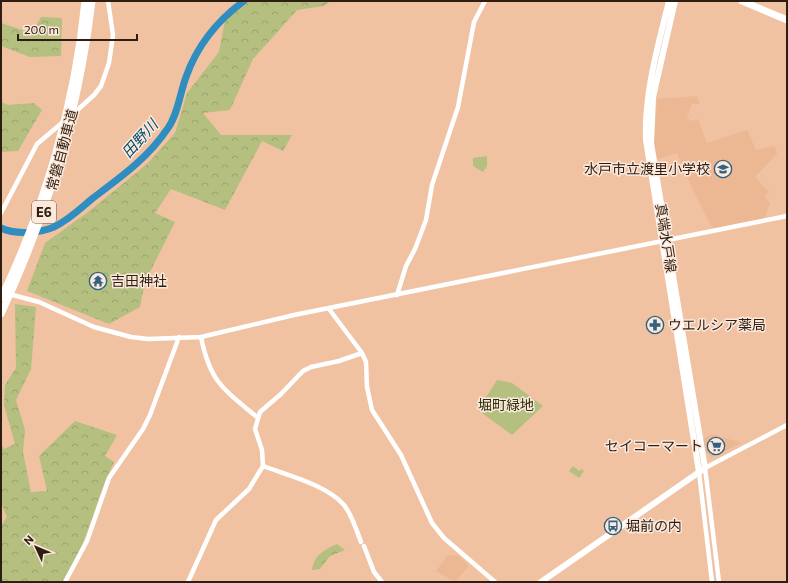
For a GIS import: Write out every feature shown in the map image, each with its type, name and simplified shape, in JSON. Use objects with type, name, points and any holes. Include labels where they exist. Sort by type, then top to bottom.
[{"type":"highway","name":"常磐自動車道","points":[[1,298],[21,253],[72,104],[85,1]]},
{"type":"highway","name":"常磐自動車道","points":[[1,314],[28,255],[48,200],[72,104],[92,1]]},
{"type":"highway","points":[[742,1],[787,20]]},
{"type":"main road","name":"真端水戸線","points":[[669,1],[651,85],[645,130],[649,166],[705,468]]},
{"type":"main road","name":"真端水戸線","points":[[675,1],[656,80],[651,116],[651,143],[664,241],[699,472]]},
{"type":"main road","points":[[541,582],[705,468]]},
{"type":"street","points":[[1,213],[37,144],[88,102],[100,86],[109,63],[113,44],[108,1]]},
{"type":"street","points":[[397,295],[406,266],[415,249],[426,220],[432,185],[458,107],[474,22],[485,1]]},
{"type":"street","points":[[1,291],[39,302],[94,326],[131,337],[148,339],[201,337],[329,309],[787,216]]},
{"type":"street","points":[[329,309],[362,353],[366,362],[367,388],[372,410],[401,455],[432,523],[444,538],[495,582]]},
{"type":"street","points":[[65,582],[87,541],[109,478],[143,429],[150,416],[179,337]]},
{"type":"street","points":[[201,337],[205,358],[209,369],[223,388],[257,417]]},
{"type":"street","points":[[188,582],[216,520],[249,489],[263,466],[262,450],[255,429],[257,417],[260,412],[282,394],[303,371],[311,367],[339,362],[362,353]]},
{"type":"street","points":[[719,582],[705,468],[787,425]]},
{"type":"street","points":[[263,466],[325,490],[335,496],[348,512],[374,572],[382,582]]},
{"type":"street","points":[[699,472],[712,582]]},
{"type":"shaded area","name":"水戸市立渡里小学校","points":[[697,96],[700,104],[692,104],[687,117],[690,121],[698,119],[707,143],[747,130],[756,150],[775,146],[777,154],[755,177],[769,192],[764,196],[770,203],[765,217],[760,220],[713,229],[691,186],[677,153],[656,160],[654,141],[657,99]]},
{"type":"shaded area","points":[[712,434],[742,443],[712,457],[705,452],[703,439]]},
{"type":"shaded area","points":[[448,555],[457,555],[469,566],[455,582],[436,571]]},
{"type":"green space","points":[[250,1],[330,1],[324,6],[297,10],[253,59],[230,110],[203,113],[221,135],[292,135],[283,151],[262,141],[225,210],[171,189],[155,213],[175,222],[145,282],[140,307],[109,324],[27,291],[45,243],[88,212],[147,164],[175,133],[187,93],[219,52],[225,20]]},
{"type":"green space","points":[[41,17],[62,18],[61,56],[30,57],[1,46],[1,23],[32,33]]},
{"type":"green space","points":[[1,102],[8,105],[34,103],[42,110],[18,151],[1,152]]},
{"type":"green space","points":[[487,156],[487,166],[483,172],[473,166],[473,158]]},
{"type":"green space","points":[[15,304],[36,307],[31,369],[16,400],[25,430],[23,452],[31,492],[47,491],[39,456],[75,421],[117,435],[105,456],[114,462],[101,492],[85,538],[71,568],[62,582],[1,582],[1,526],[7,517],[1,503],[1,443],[4,449],[15,444],[4,405],[5,385],[16,368]]},
{"type":"green space","name":"堀町緑地","points":[[497,380],[512,383],[543,406],[512,435],[478,410]]},
{"type":"green space","points":[[573,466],[579,471],[582,469],[584,471],[579,478],[569,471]]},
{"type":"green space","points":[[337,544],[345,550],[330,556],[320,569],[312,570],[317,557],[328,548]]},
{"type":"waterway","name":"田野川","points":[[1,228],[13,232],[28,232],[42,231],[54,227],[75,214],[143,158],[168,128],[177,110],[186,77],[202,44],[217,25],[234,8],[244,1]]},
{"type":"place","name":"水戸市立渡里小学校","points":[[723,169]]},
{"type":"place","name":"吉田神社","points":[[98,281]]},
{"type":"place","name":"ウエルシア薬局","points":[[655,325]]},
{"type":"place","name":"セイコーマート","points":[[716,446]]},
{"type":"place","name":"堀前の内","points":[[613,526]]}]
